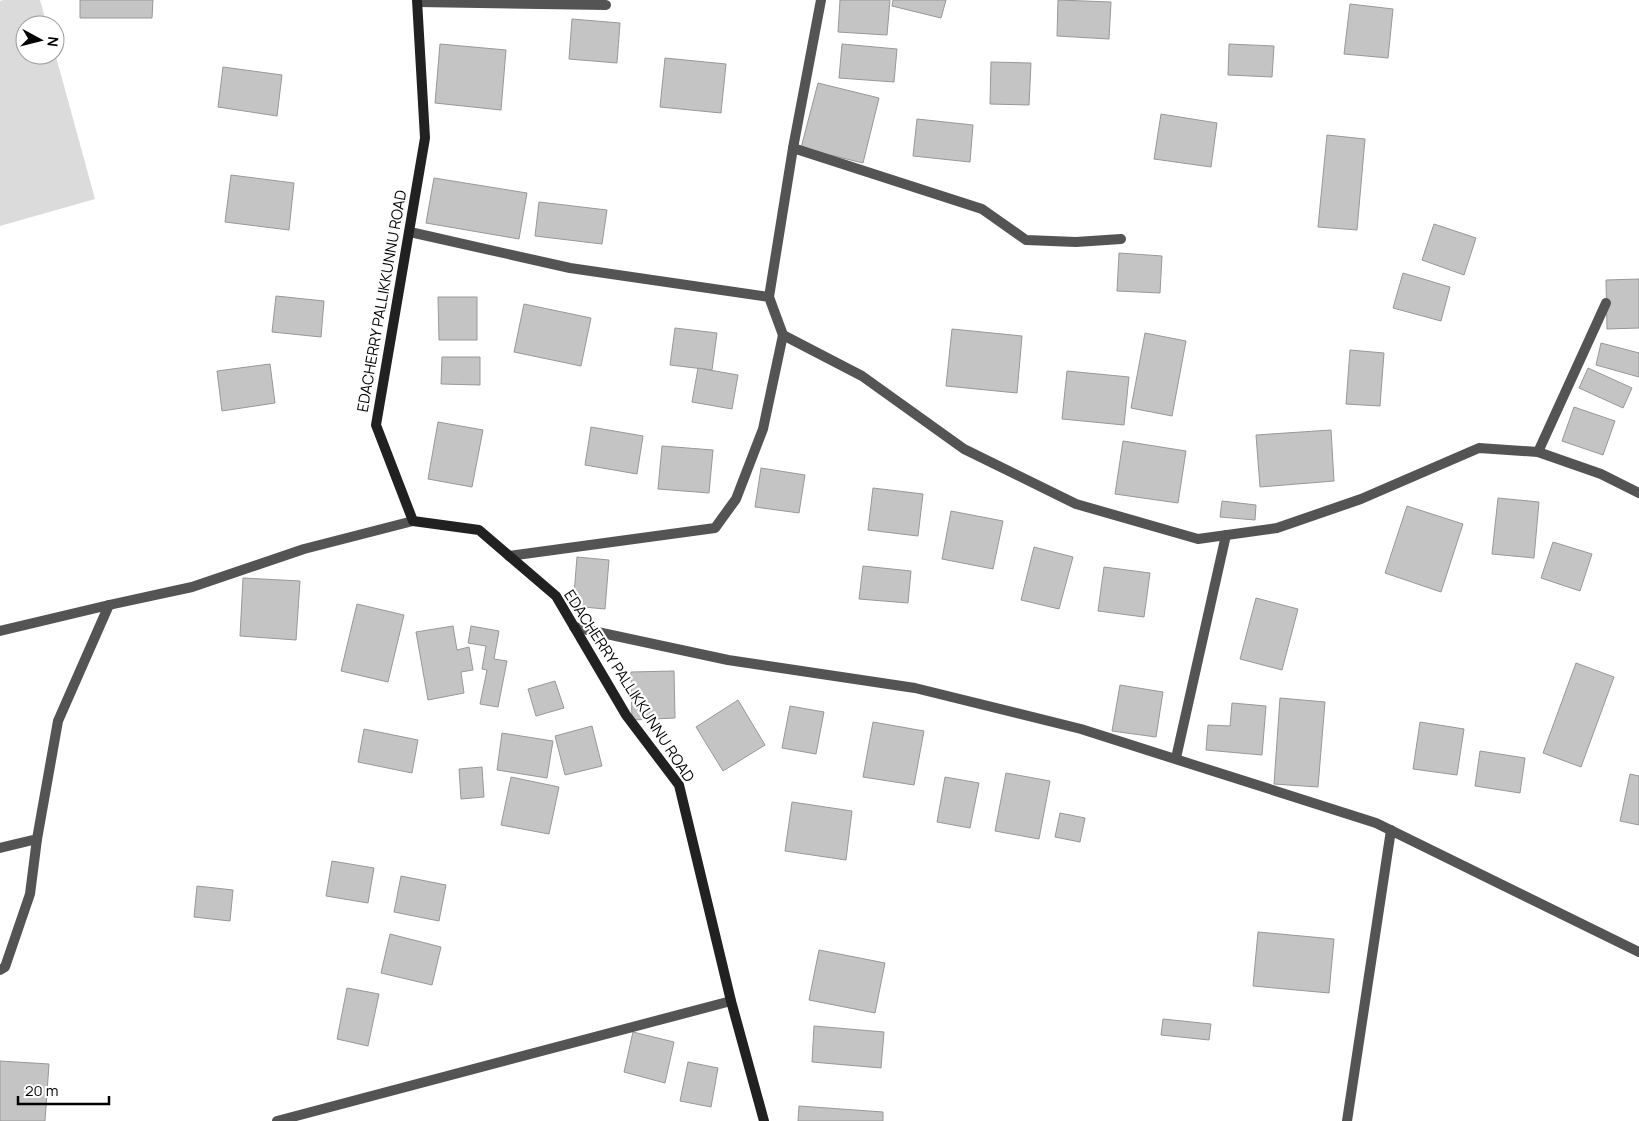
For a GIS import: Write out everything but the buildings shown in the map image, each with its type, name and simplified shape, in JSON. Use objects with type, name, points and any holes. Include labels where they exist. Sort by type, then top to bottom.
[{"type":"main road","name":"EDACHERRY PALLIKKUNNU ROAD","points":[[418,1],[425,138],[376,426],[413,522],[479,530],[556,596],[626,714],[679,785],[731,1001],[764,1121]]},
{"type":"street","points":[[509,556],[715,528],[736,499],[763,429],[783,334],[769,297],[793,148],[821,0]]},
{"type":"street","points":[[418,1],[606,5]]},
{"type":"street","points":[[793,148],[982,209],[1026,240],[1076,242],[1121,239]]},
{"type":"street","points":[[410,232],[570,268],[769,297]]},
{"type":"street","points":[[1538,452],[1606,303]]},
{"type":"street","points":[[783,334],[862,376],[964,449],[1076,504],[1198,540],[1278,528],[1361,499],[1478,448],[1538,452],[1601,474],[1639,494]]},
{"type":"street","points":[[0,631],[109,604],[192,587],[304,548],[413,522]]},
{"type":"street","points":[[1176,758],[1226,535]]},
{"type":"street","points":[[0,970],[5,967],[30,894],[37,839],[58,721],[109,604]]},
{"type":"street","points":[[574,627],[728,660],[915,688],[1081,729],[1376,823],[1639,952]]},
{"type":"street","points":[[1347,1121],[1390,830]]},
{"type":"street","points":[[0,848],[37,839]]},
{"type":"street","points":[[277,1121],[731,1001]]},
{"type":"shaded area","points":[[40,0],[44,15],[15,15],[15,65],[58,65],[95,199],[0,226],[0,1]]}]
